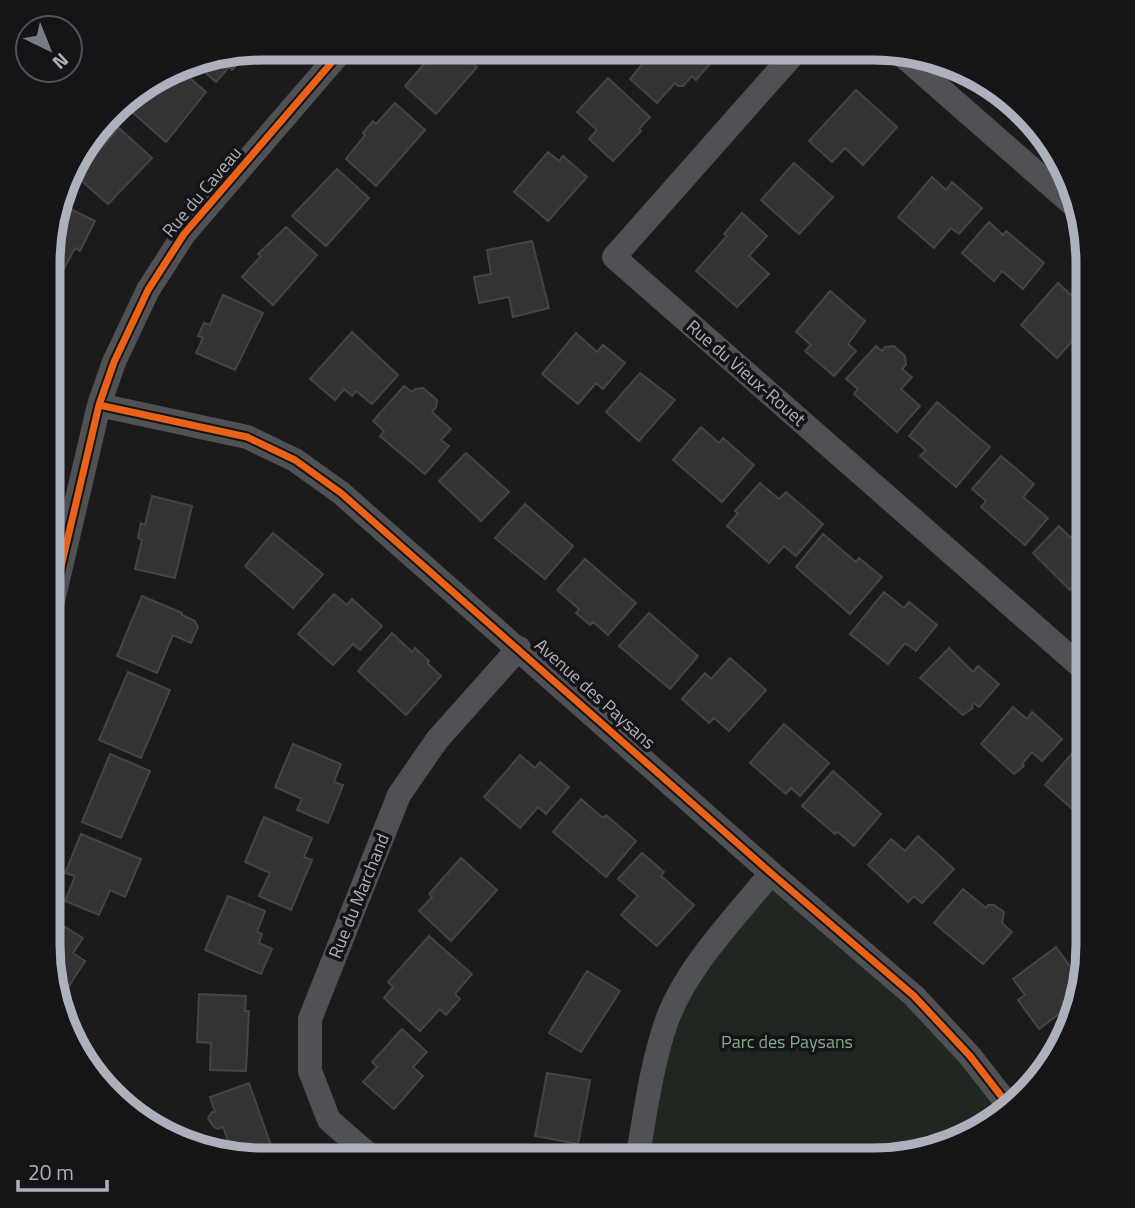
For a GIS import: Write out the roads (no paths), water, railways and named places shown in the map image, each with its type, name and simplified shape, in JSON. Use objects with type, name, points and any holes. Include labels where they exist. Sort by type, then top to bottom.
[{"type":"street","name":"Rue du Caveau","points":[[59,573],[99,405],[114,362],[148,290],[184,234],[335,59]]},
{"type":"street","name":"Rue du Vieux-Rouet","points":[[789,59],[614,257],[1075,662]]},
{"type":"street","points":[[911,63],[1066,199]]},
{"type":"street","name":"Avenue des Paysans","points":[[99,405],[247,437],[295,460],[341,493],[914,996],[970,1056],[1004,1100]]},
{"type":"street","name":"Rue du Marchand","points":[[362,1148],[329,1120],[310,1072],[310,1019],[399,796],[437,740],[519,648]]},
{"type":"street","points":[[639,1148],[652,1075],[666,1021],[692,972],[771,873]]},
{"type":"park label","name":"Parc des Paysans","points":[[787,1042]]}]
